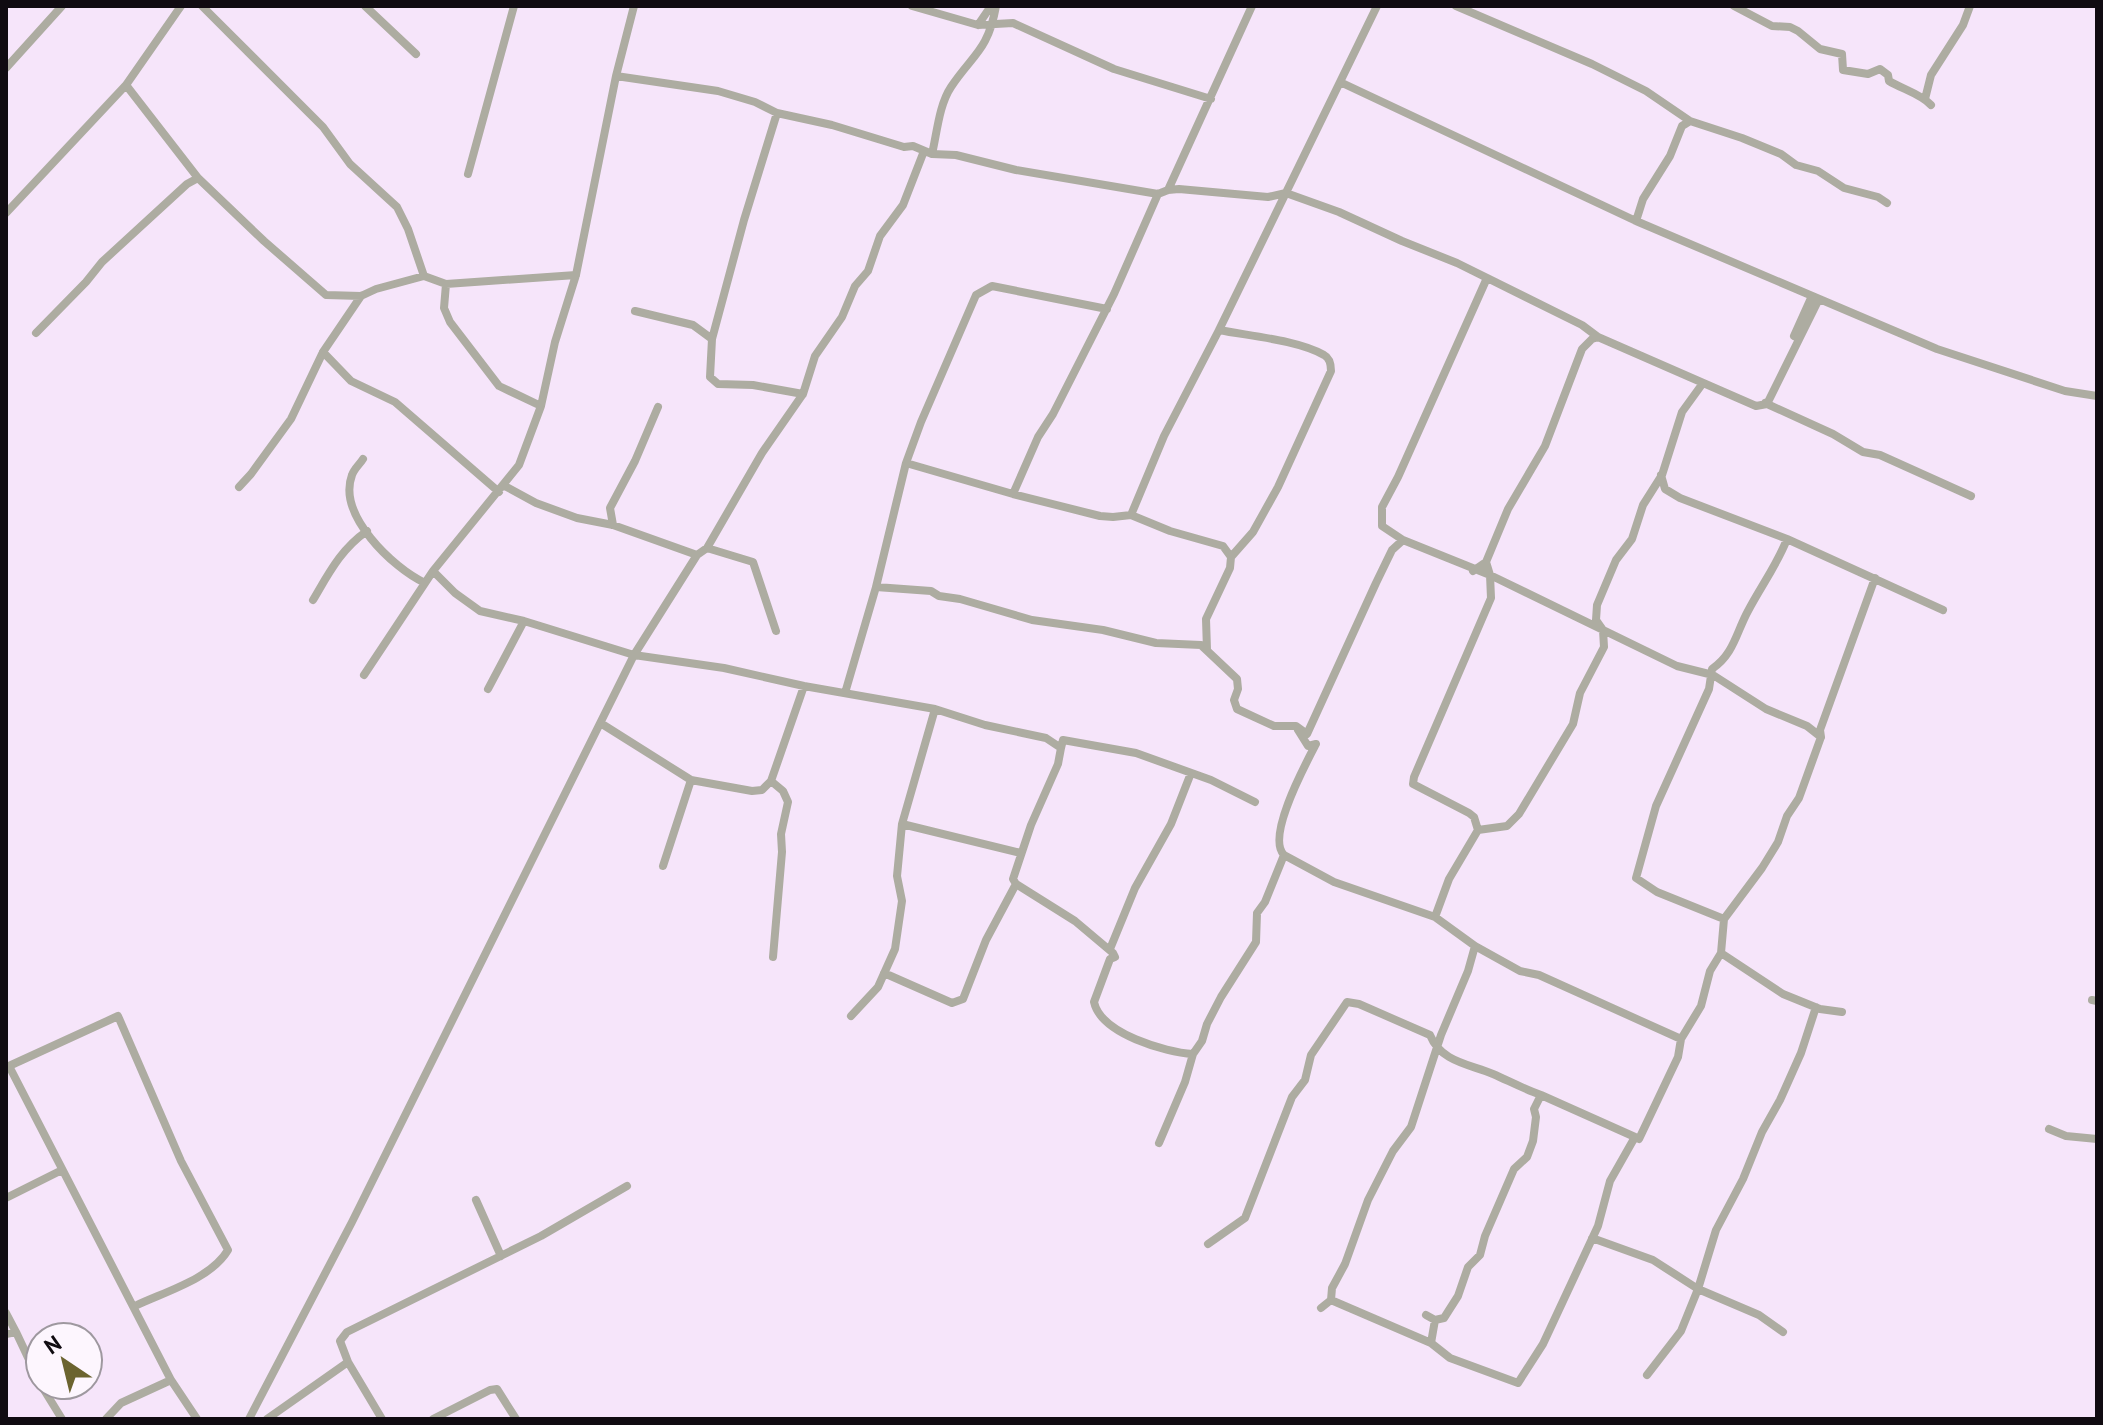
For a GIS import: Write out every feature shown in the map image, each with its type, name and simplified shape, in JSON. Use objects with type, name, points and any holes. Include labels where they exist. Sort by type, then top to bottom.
[{"type":"street","points":[[6,68],[62,6]]},
{"type":"street","points":[[6,213],[126,85],[181,6]]},
{"type":"street","points":[[202,6],[323,127],[350,164],[397,207],[424,276]]},
{"type":"street","points":[[365,6],[416,54]]},
{"type":"street","points":[[468,174],[514,6]]},
{"type":"street","points":[[364,675],[433,571],[519,465],[541,406],[555,342],[576,275],[616,76],[634,6]]},
{"type":"street","points":[[912,6],[978,25],[1013,23],[1114,69],[1211,99]]},
{"type":"street","points":[[978,25],[994,6]]},
{"type":"street","points":[[249,1419],[345,1236],[634,655],[697,555],[707,548],[762,453],[803,394],[815,356],[842,317],[855,286],[868,271],[880,236],[903,205],[928,152],[946,96],[983,46],[993,25],[994,6]]},
{"type":"street","points":[[1168,190],[1252,6]]},
{"type":"street","points":[[1131,515],[1164,436],[1377,6]]},
{"type":"street","points":[[1456,6],[1592,64],[1646,91],[1690,121],[1755,143],[1796,165],[1818,171],[1844,188],[1878,197],[1887,203]]},
{"type":"street","points":[[1734,6],[1772,26],[1790,27],[1820,49],[1842,54],[1843,70],[1868,74],[1880,69],[1888,75],[1889,81],[1909,93],[1926,96],[1936,65],[1963,25],[1970,6]]},
{"type":"street","points":[[616,76],[718,91],[755,102],[777,113],[928,152],[956,155],[1016,170],[1158,194],[1168,190],[1268,197],[1286,193],[1339,212],[1487,278],[1582,325],[1598,337],[1756,406],[1765,403],[1833,434],[1863,452],[1880,455],[1971,496]]},
{"type":"street","points":[[1340,82],[1636,221],[1952,355],[2078,394],[2097,396]]},
{"type":"street","points":[[126,85],[198,178],[326,295],[361,296],[424,276],[446,284],[576,275]]},
{"type":"street","points":[[777,113],[712,339],[710,377],[718,384],[753,385],[803,394]]},
{"type":"street","points":[[1636,221],[1640,205],[1670,156],[1682,126],[1690,121]]},
{"type":"street","points":[[36,333],[102,262],[187,184],[198,178]]},
{"type":"street","points":[[1013,494],[1038,437],[1107,309],[1158,194]]},
{"type":"street","points":[[1487,278],[1382,507],[1382,526],[1403,540],[1473,571],[1490,575],[1677,666],[1711,675],[1766,709],[1807,726],[1821,737]]},
{"type":"street","points":[[446,284],[444,308],[450,322],[499,386],[541,406]]},
{"type":"street","points":[[845,693],[876,587],[906,463],[976,295],[992,286],[1107,309]]},
{"type":"street","points":[[239,487],[291,419],[323,352],[361,296]]},
{"type":"street","points":[[1765,403],[1815,297]]},
{"type":"street","points":[[635,311],[693,325],[712,339]]},
{"type":"street","points":[[1207,650],[1206,619],[1230,568],[1231,557],[1253,532],[1278,487],[1331,371],[1326,355],[1282,341],[1219,330]]},
{"type":"street","points":[[1473,571],[1486,562],[1508,509],[1545,446],[1582,349],[1598,337]]},
{"type":"street","points":[[323,352],[351,381],[395,402],[501,488],[563,513],[594,523],[613,525],[697,555]]},
{"type":"street","points":[[1478,830],[1507,826],[1519,814],[1573,724],[1580,693],[1604,647],[1603,630],[1596,620],[1597,605],[1616,560],[1632,539],[1639,514],[1669,459],[1682,412],[1703,383]]},
{"type":"street","points":[[613,525],[610,508],[635,461],[658,407]]},
{"type":"street","points":[[363,459],[351,476],[351,502],[376,546],[411,576],[425,583]]},
{"type":"street","points":[[906,463],[1100,516],[1131,515],[1170,531],[1223,546],[1231,557]]},
{"type":"street","points":[[1661,474],[1665,489],[1680,498],[1787,539],[1943,610]]},
{"type":"street","points":[[313,600],[337,559],[352,541],[367,531]]},
{"type":"street","points":[[1724,919],[1657,892],[1636,878],[1656,806],[1695,723],[1711,675],[1733,648],[1747,612],[1779,561],[1787,539]]},
{"type":"street","points":[[876,587],[931,591],[939,596],[1032,620],[1103,630],[1156,643],[1201,645],[1237,679],[1238,689],[1234,700],[1237,709],[1274,726],[1296,726],[1307,734],[1392,550],[1403,540]]},
{"type":"street","points":[[707,548],[753,562],[776,631]]},
{"type":"street","points":[[1435,917],[1449,879],[1478,830],[1474,817],[1469,813],[1413,784],[1418,764],[1488,606],[1492,589],[1486,562]]},
{"type":"street","points":[[433,571],[455,593],[480,611],[524,621],[634,655],[724,668],[804,686],[935,709],[985,725],[1046,738],[1061,748]]},
{"type":"street","points":[[1208,1244],[1245,1218],[1292,1097],[1305,1080],[1311,1055],[1347,1002],[1359,1004],[1430,1035],[1438,1048],[1454,1061],[1496,1075],[1503,1081],[1639,1139],[1681,1051],[1681,1039],[1699,1011],[1710,971],[1721,953],[1724,919],[1762,868],[1799,798],[1875,578]]},
{"type":"street","points":[[488,689],[524,621]]},
{"type":"street","points":[[602,724],[691,780],[762,790],[771,781],[804,686]]},
{"type":"street","points":[[851,1016],[878,987],[895,949],[902,901],[897,876],[902,824],[935,709]]},
{"type":"street","points":[[1296,726],[1308,746],[1316,744],[1282,822],[1278,843],[1284,855],[1334,882],[1435,917],[1475,946],[1520,971],[1539,975],[1681,1039]]},
{"type":"street","points":[[1193,1054],[1172,1052],[1148,1044],[1110,1025],[1095,1007],[1110,959],[1115,957],[1110,949],[1013,879],[1058,764],[1063,740],[1136,753],[1211,780],[1255,802]]},
{"type":"street","points":[[1110,949],[1135,888],[1171,824],[1191,773]]},
{"type":"street","points":[[663,866],[691,780]]},
{"type":"street","points":[[771,781],[783,791],[788,802],[781,834],[773,957]]},
{"type":"street","points":[[902,824],[1021,853]]},
{"type":"street","points":[[1159,1143],[1185,1082],[1193,1054],[1221,997],[1256,942],[1257,913],[1265,902],[1284,855]]},
{"type":"street","points":[[884,973],[952,1003],[960,1001],[991,930],[1016,884]]},
{"type":"street","points":[[1321,1308],[1331,1300],[1332,1288],[1345,1264],[1368,1200],[1393,1151],[1411,1127],[1475,946]]},
{"type":"street","points":[[1721,953],[1776,989],[1816,1007],[1842,1012]]},
{"type":"street","points":[[1647,1375],[1681,1331],[1716,1230],[1780,1100],[1801,1053],[1816,1007]]},
{"type":"street","points":[[135,1306],[198,1276],[222,1259],[228,1250],[176,1148],[118,1016],[7,1067],[135,1306],[171,1380],[197,1419]]},
{"type":"street","points":[[1426,1315],[1435,1320],[1444,1318],[1458,1296],[1463,1277],[1480,1255],[1514,1169],[1527,1157],[1533,1141],[1534,1109],[1541,1095]]},
{"type":"street","points":[[2049,1129],[2066,1136],[2097,1139]]},
{"type":"street","points":[[1331,1300],[1431,1343],[1450,1358],[1518,1383],[1543,1344],[1602,1218],[1610,1181],[1635,1137]]},
{"type":"street","points":[[6,1198],[62,1170]]},
{"type":"street","points":[[382,1419],[348,1362],[340,1341],[347,1332],[541,1236],[627,1186]]},
{"type":"street","points":[[476,1200],[501,1256]]},
{"type":"street","points":[[1592,1238],[1653,1260],[1698,1289],[1759,1315],[1783,1332]]},
{"type":"street","points":[[6,1313],[24,1349]]},
{"type":"street","points":[[1431,1343],[1435,1320]]},
{"type":"street","points":[[6,1334],[16,1332]]},
{"type":"street","points":[[267,1419],[348,1362]]},
{"type":"street","points":[[106,1419],[121,1403],[171,1380]]},
{"type":"street","points":[[433,1419],[497,1389],[516,1419]]},
{"type":"street","points":[[51,1401],[62,1419]]}]
